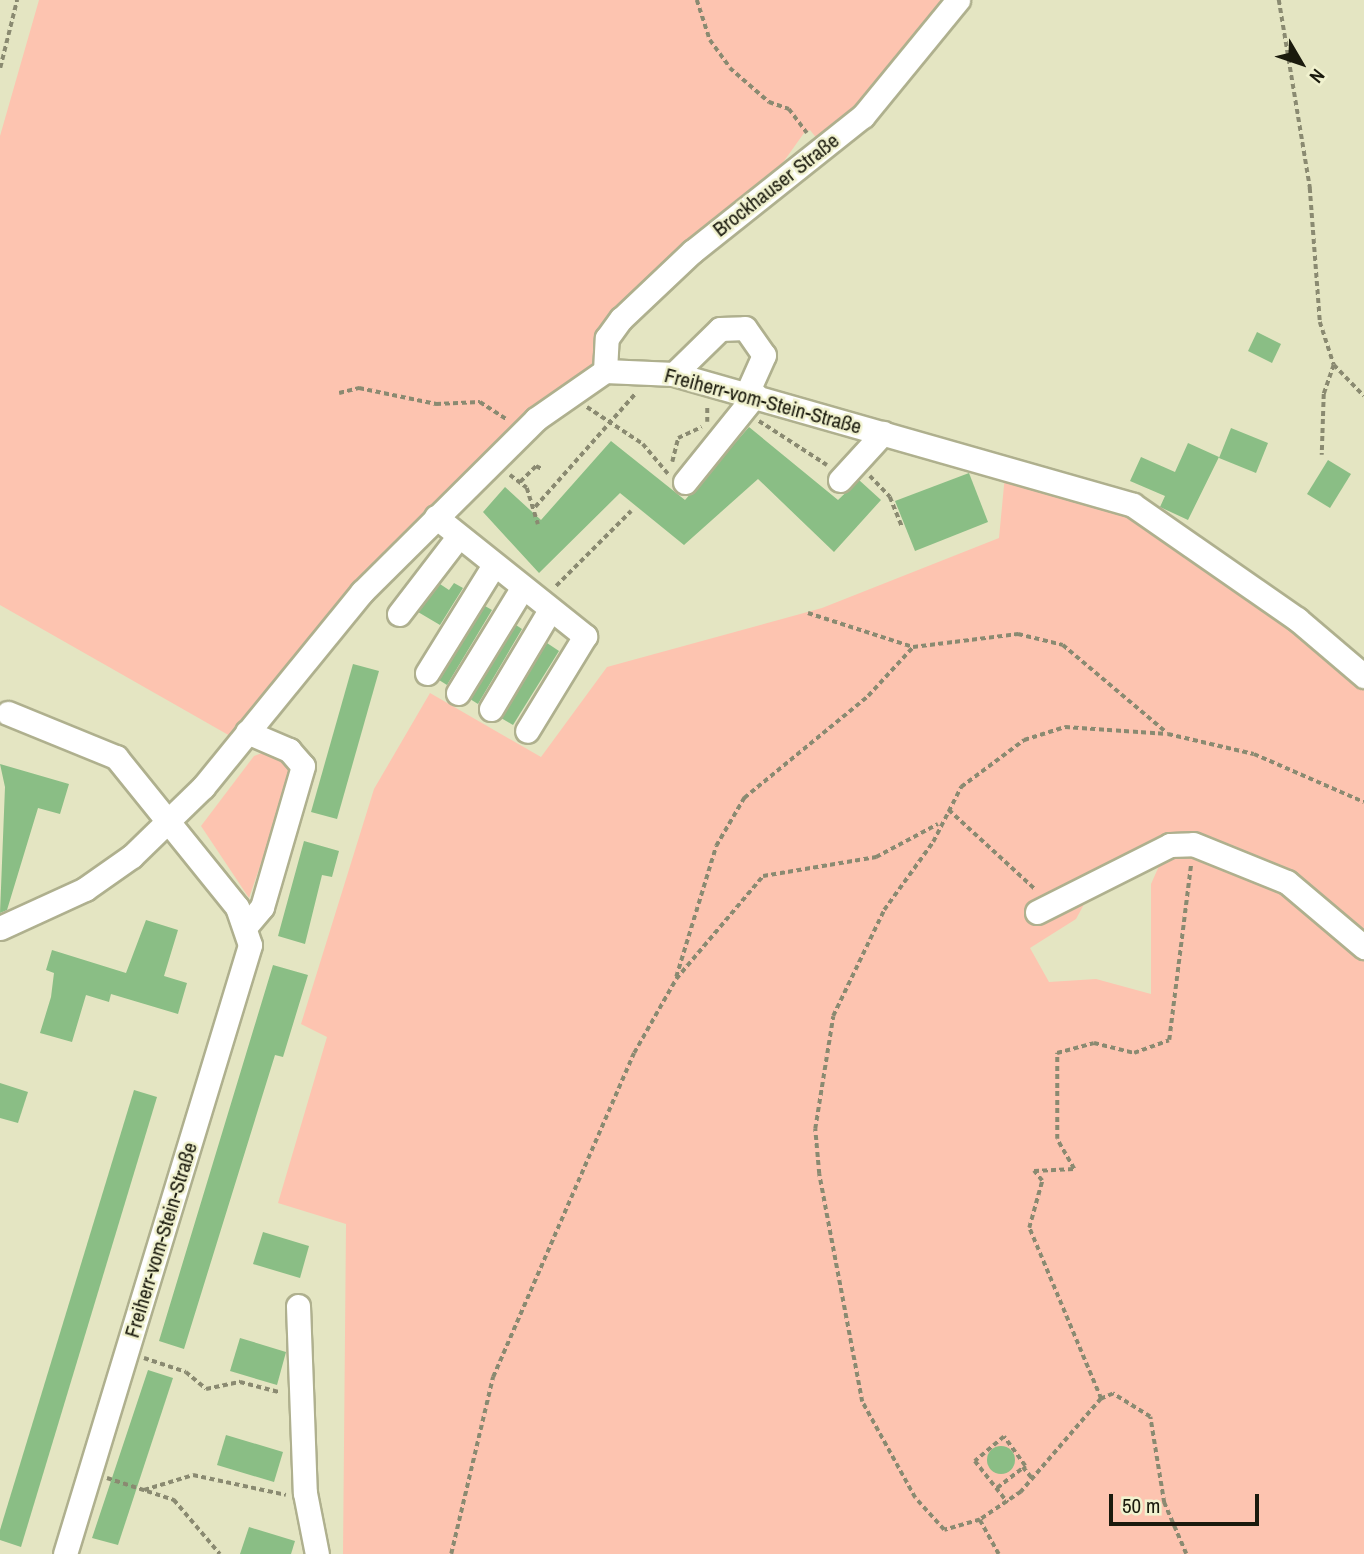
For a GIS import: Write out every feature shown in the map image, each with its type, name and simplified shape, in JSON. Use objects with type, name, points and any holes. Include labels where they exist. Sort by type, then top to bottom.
[{"type":"street","name":"Brockhauser Straße","points":[[605,371],[607,338],[621,319],[693,251],[863,116],[958,0]]},
{"type":"street","points":[[674,374],[720,329],[745,328],[764,355],[752,402],[675,477]]},
{"type":"street","name":"Freiherr-vom-Stein-Straße","points":[[605,371],[674,374],[752,402],[883,433],[1133,505],[1297,619],[1364,676]]},
{"type":"street","points":[[0,928],[85,889],[172,818],[362,592],[536,419],[605,371]]},
{"type":"street","points":[[840,480],[883,433]]},
{"type":"street","points":[[436,517],[537,601],[585,636],[527,731]]},
{"type":"street","points":[[399,614],[458,537]]},
{"type":"street","points":[[427,673],[495,565]]},
{"type":"street","points":[[458,693],[537,601]]},
{"type":"street","points":[[491,709],[537,601]]},
{"type":"street","points":[[8,713],[116,757],[172,818],[247,925]]},
{"type":"street","name":"Freiherr-vom-Stein-Straße","points":[[65,1554],[250,945],[247,925],[262,907],[303,766],[289,750],[247,732]]},
{"type":"street","points":[[1046,908],[1170,845],[1193,844],[1287,882],[1364,947]]},
{"type":"street","points":[[298,1306],[305,1400],[305,1493],[317,1554]]},
{"type":"path","points":[[0,68],[17,0]]},
{"type":"path","points":[[697,0],[710,40],[730,68],[797,117]]},
{"type":"path","points":[[1279,0],[1310,188],[1320,322],[1334,365],[1364,396]]},
{"type":"path","points":[[1322,455],[1324,394],[1334,365]]},
{"type":"path","points":[[535,506],[651,373]]},
{"type":"path","points":[[339,393],[359,388],[436,404],[480,402],[509,421]]},
{"type":"path","points":[[752,402],[787,444],[821,458]]},
{"type":"path","points":[[589,409],[607,426],[643,444],[675,477]]},
{"type":"path","points":[[538,524],[535,506],[518,481],[536,466],[542,469]]},
{"type":"path","points":[[872,477],[890,497],[902,526]]},
{"type":"path","points":[[537,601],[631,511]]},
{"type":"path","points":[[808,612],[913,648],[1018,634],[1063,645],[1168,734]]},
{"type":"path","points":[[676,979],[716,846],[744,798],[868,696],[913,648]]},
{"type":"path","points":[[1186,1554],[1164,1503],[1150,1417],[1123,1396],[1101,1399],[1008,1503],[980,1520],[937,1527],[883,1448],[862,1402],[815,1129],[838,1006],[884,910],[961,787],[1024,740],[1065,727],[1168,734],[1254,754],[1364,802]]},
{"type":"path","points":[[949,810],[1046,908]]},
{"type":"path","points":[[451,1554],[493,1377],[634,1053],[676,979],[763,876],[787,867],[863,861],[940,824]]},
{"type":"path","points":[[1101,1399],[1028,1228],[1042,1181],[1034,1171],[1074,1169],[1058,1139],[1057,1052],[1094,1043],[1134,1053],[1169,1040],[1193,844]]},
{"type":"path","points":[[126,1352],[186,1372],[206,1389],[240,1382],[305,1400]]},
{"type":"path","points":[[1008,1503],[975,1461],[1004,1437],[1032,1478]]},
{"type":"path","points":[[997,1488],[1023,1467]]},
{"type":"path","points":[[90,1472],[182,1506],[220,1554]]},
{"type":"path","points":[[144,1490],[193,1475],[277,1496],[305,1493]]},
{"type":"path","points":[[980,1520],[999,1554]]},
{"type":"shaded area","points":[[39,0],[942,0],[932,12],[937,16],[869,87],[873,91],[818,140],[810,130],[804,133],[757,199],[621,319],[605,371],[536,419],[239,741],[0,605],[0,136]]},
{"type":"shaded area","points":[[1005,475],[1132,506],[1364,678],[1364,1554],[343,1554],[346,1224],[278,1203],[327,1037],[301,1024],[374,789],[430,693],[541,757],[607,667],[822,608],[999,538]],"holes":[[[1163,857],[1151,884],[1151,994],[1096,979],[1049,982],[1030,948],[1076,919],[1089,895]]]},
{"type":"shaded area","points":[[270,750],[294,768],[249,898],[201,826],[254,756]]},
{"type":"building","points":[[1257,332],[1281,344],[1272,363],[1248,351]]},
{"type":"building","points":[[749,427],[838,500],[859,480],[881,500],[834,552],[758,479],[684,545],[620,493],[539,573],[483,512],[505,487],[541,520],[611,441],[685,500]]},
{"type":"building","points":[[1231,428],[1268,443],[1256,473],[1219,458]]},
{"type":"building","points":[[1188,443],[1219,457],[1188,520],[1160,507],[1165,496],[1130,481],[1141,457],[1175,472]]},
{"type":"building","points":[[1328,460],[1351,474],[1330,508],[1307,494]]},
{"type":"building","points":[[969,473],[988,522],[915,551],[895,501]]},
{"type":"building","points":[[454,583],[463,588],[440,625],[418,612],[440,584],[449,590]]},
{"type":"building","points":[[485,606],[492,610],[447,685],[439,680]]},
{"type":"building","points":[[516,625],[522,629],[478,704],[470,699]]},
{"type":"building","points":[[547,643],[559,651],[513,725],[501,718]]},
{"type":"building","points":[[353,664],[379,671],[337,819],[311,812]]},
{"type":"building","points":[[0,764],[69,784],[60,814],[38,808],[7,910],[0,913],[5,787]]},
{"type":"building","points":[[304,841],[339,851],[332,877],[322,875],[305,944],[278,936]]},
{"type":"building","points":[[146,920],[178,930],[164,976],[187,983],[178,1014],[111,994],[109,1002],[86,995],[72,1042],[40,1033],[51,997],[54,973],[46,970],[52,950],[126,973]]},
{"type":"building","points":[[273,965],[308,975],[283,1057],[275,1055],[184,1349],[159,1341]]},
{"type":"building","points":[[0,1083],[28,1092],[18,1123],[0,1118]]},
{"type":"building","points":[[134,1090],[157,1097],[21,1547],[0,1540],[0,1530]]},
{"type":"building","points":[[263,1232],[309,1246],[300,1278],[253,1264]]},
{"type":"building","points":[[240,1338],[286,1352],[277,1385],[230,1371]]},
{"type":"building","points":[[148,1370],[173,1378],[118,1545],[92,1538]]},
{"type":"building","points":[[226,1435],[283,1452],[274,1482],[217,1465]]},
{"type":"building","points":[[1001,1446],[1011,1450],[1015,1460],[1011,1470],[1001,1474],[991,1470],[987,1460],[991,1450]]},
{"type":"building","points":[[249,1527],[295,1541],[291,1554],[240,1554]]}]
